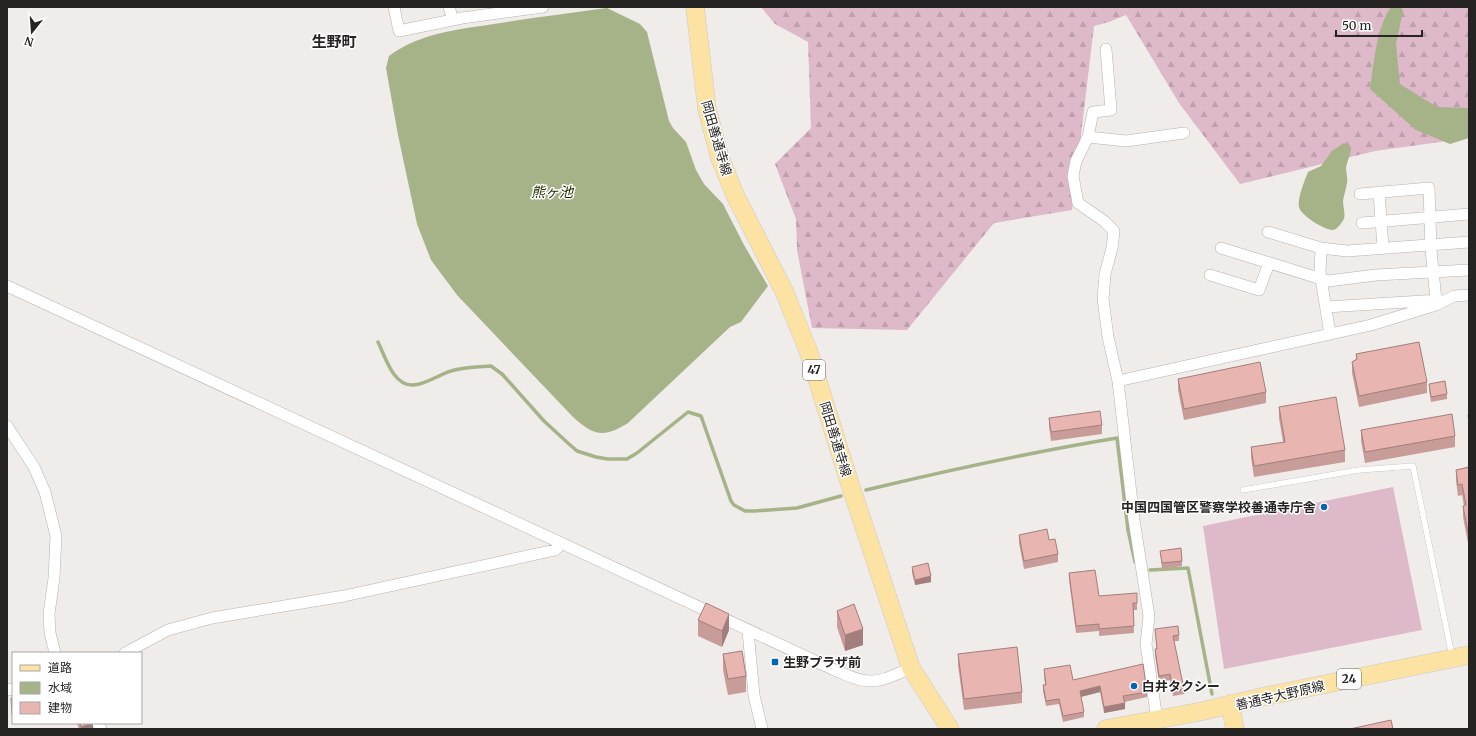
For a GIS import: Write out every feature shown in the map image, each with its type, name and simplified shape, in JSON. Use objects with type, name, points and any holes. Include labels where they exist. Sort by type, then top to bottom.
[{"type":"main road","name":"岡田善通寺線","points":[[695,7],[707,109],[720,158],[735,195],[784,291],[808,350],[910,668],[950,729]]},
{"type":"main road","name":"善通寺大野原線","points":[[1235,729],[1230,704],[1461,657]]},
{"type":"main road","points":[[1106,729],[1202,711],[1230,704]]},
{"type":"street","points":[[394,7],[399,31],[453,20],[538,7]]},
{"type":"street","points":[[449,7],[453,20]]},
{"type":"street","points":[[1106,50],[1111,110],[1093,112],[1088,137],[1076,162],[1073,176],[1078,203],[1104,221],[1114,231],[1112,248],[1105,274],[1103,299],[1108,337],[1118,381],[1134,520],[1149,616],[1146,644],[1157,720]]},
{"type":"street","points":[[1088,137],[1126,141],[1184,133]]},
{"type":"street","points":[[1360,194],[1430,188],[1431,245],[1436,300]]},
{"type":"street","points":[[1379,192],[1383,248]]},
{"type":"street","points":[[1362,223],[1469,214]]},
{"type":"street","points":[[1268,232],[1321,248],[1347,251],[1469,242]]},
{"type":"street","points":[[1221,248],[1328,281],[1376,275],[1469,270]]},
{"type":"street","points":[[1321,248],[1320,272],[1330,334]]},
{"type":"street","points":[[1210,275],[1259,290],[1269,263]]},
{"type":"street","points":[[7,286],[839,672],[856,679],[870,681],[883,679],[910,668]]},
{"type":"street","points":[[1118,381],[1371,325],[1436,305],[1454,296],[1469,295]]},
{"type":"street","points":[[1326,307],[1448,299]]},
{"type":"street","points":[[7,426],[34,467],[45,492],[56,536],[54,578],[49,614],[50,633],[55,652]]},
{"type":"street","points":[[127,652],[168,630],[212,618],[344,596],[555,550],[561,544]]},
{"type":"street","points":[[748,631],[754,695],[762,729]]},
{"type":"lane","points":[[1243,490],[1359,470],[1413,466],[1461,657]]},
{"type":"green space","points":[[761,7],[1469,7],[1469,138],[1375,151],[1240,184],[1179,103],[1126,15],[1094,26],[1072,210],[994,223],[907,330],[812,328],[797,250],[796,219],[775,164],[811,128],[808,42],[775,24]]},
{"type":"green space","points":[[1393,487],[1422,630],[1224,669],[1203,526]]},
{"type":"water","points":[[1391,7],[1401,7],[1403,11],[1396,44],[1400,84],[1437,107],[1469,108],[1469,138],[1450,144],[1416,130],[1370,89],[1374,58],[1379,36],[1382,25]]},
{"type":"water","name":"熊ヶ池","points":[[607,8],[640,24],[647,32],[669,121],[673,128],[686,142],[696,170],[704,184],[723,204],[744,245],[768,286],[741,322],[730,327],[628,423],[612,431],[599,433],[587,428],[573,417],[457,295],[431,260],[417,224],[398,135],[386,68],[389,56],[401,48],[442,33],[472,27]]},
{"type":"water","points":[[1344,143],[1351,147],[1346,168],[1347,181],[1343,201],[1344,217],[1337,228],[1330,230],[1314,222],[1300,210],[1299,199],[1308,172],[1321,166],[1332,151]]},
{"type":"building","points":[[1419,342],[1427,382],[1359,396],[1352,362],[1357,359],[1356,354]]},
{"type":"building","points":[[1260,362],[1266,392],[1184,409],[1178,379]]},
{"type":"building","points":[[1445,381],[1447,394],[1431,397],[1429,384]]},
{"type":"building","points":[[1336,397],[1345,450],[1254,466],[1251,447],[1285,442],[1279,407]]},
{"type":"building","points":[[1100,411],[1102,425],[1051,432],[1049,418]]},
{"type":"building","points":[[1452,414],[1455,436],[1365,452],[1361,430]]},
{"type":"building","points":[[1469,467],[1469,537],[1463,506],[1466,505],[1462,484],[1458,485],[1456,470]]},
{"type":"building","points":[[1047,529],[1049,540],[1055,539],[1058,554],[1024,561],[1019,535]]},
{"type":"building","points":[[1181,548],[1182,561],[1162,563],[1160,551]]},
{"type":"building","points":[[928,563],[931,576],[915,580],[912,567]]},
{"type":"building","points":[[1095,570],[1099,596],[1137,593],[1137,603],[1133,603],[1134,626],[1099,629],[1099,624],[1076,626],[1069,573]]},
{"type":"building","points":[[706,603],[729,614],[722,631],[698,620]]},
{"type":"building","points":[[854,604],[863,629],[845,635],[837,611]]},
{"type":"building","points":[[1178,626],[1179,635],[1173,636],[1184,689],[1173,691],[1170,674],[1159,676],[1155,649],[1157,649],[1155,629]]},
{"type":"building","points":[[1017,647],[1022,692],[964,699],[958,654]]},
{"type":"building","points":[[742,651],[746,676],[728,679],[723,654]]},
{"type":"building","points":[[1143,664],[1147,692],[1123,696],[1125,703],[1104,707],[1100,686],[1080,691],[1084,712],[1063,716],[1059,699],[1046,701],[1043,685],[1046,685],[1044,669],[1070,665],[1073,680]]},
{"type":"building","points":[[1391,720],[1393,729],[1350,729]]},
{"type":"building","points":[[80,724],[90,724],[81,727]]},
{"type":"waterway","points":[[378,342],[395,376],[406,384],[418,385],[447,372],[471,367],[491,366],[502,374],[544,421],[577,451],[596,457],[608,459],[627,459],[637,453],[688,412],[701,416],[731,501],[734,505],[745,511],[797,508],[841,496]]},
{"type":"waterway","points":[[866,490],[928,475],[1054,449],[1117,438],[1128,530],[1135,562]]},
{"type":"waterway","points":[[1150,570],[1188,568],[1212,694]]},
{"type":"place","name":"中国四国管区警察学校善通寺庁舎","points":[[1324,507]]},
{"type":"place","name":"生野プラザ前","points":[[775,662]]},
{"type":"place","name":"白井タクシー","points":[[1134,686]]},
{"type":"district","name":"生野町","points":[[334,42]]}]
